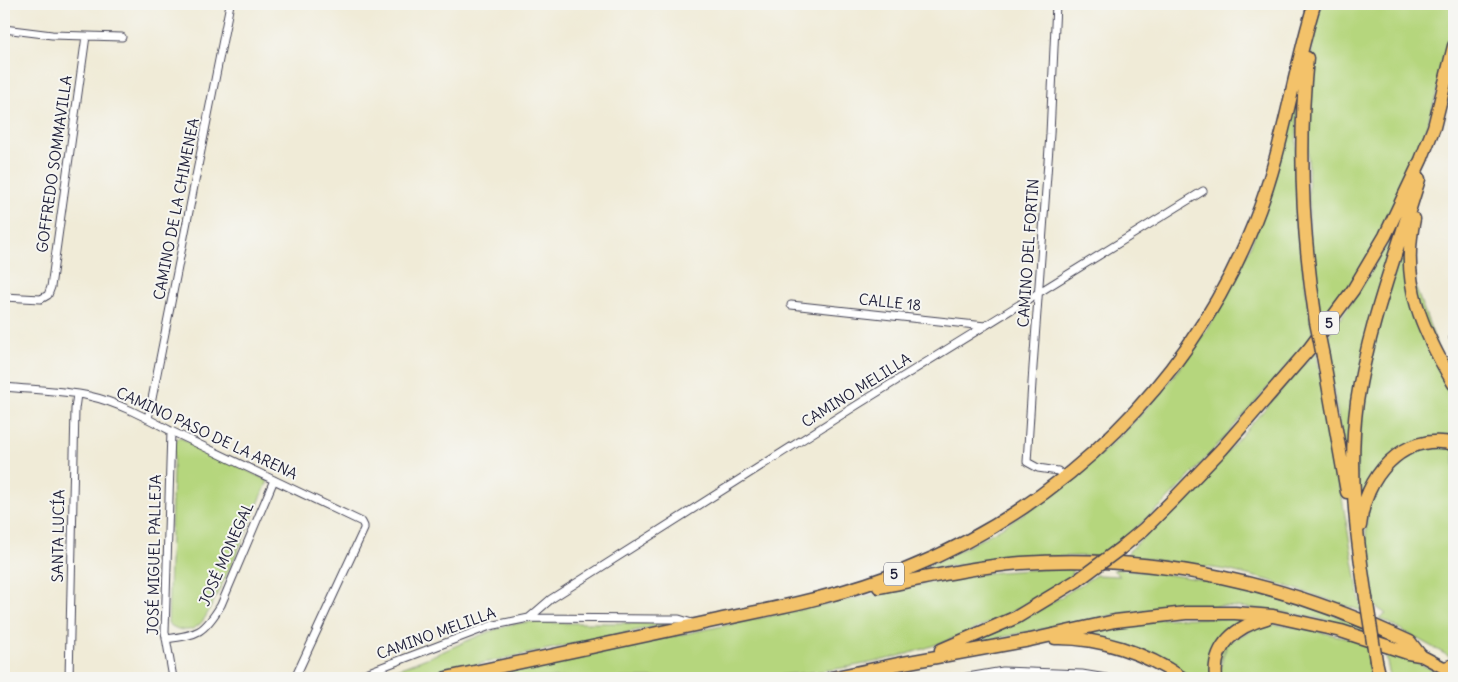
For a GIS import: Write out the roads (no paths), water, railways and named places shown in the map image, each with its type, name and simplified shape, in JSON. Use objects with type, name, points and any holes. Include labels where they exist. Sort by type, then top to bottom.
[{"type":"highway","points":[[1314,4],[1304,86],[1302,123],[1305,248],[1353,532],[1359,553]]},
{"type":"highway","name":"5","points":[[446,678],[823,597],[878,580],[944,553],[1003,521],[1064,478],[1140,408],[1187,348],[1210,314],[1226,284],[1268,188],[1314,4]]},
{"type":"highway","name":"5","points":[[831,678],[898,664],[934,653],[1016,617],[1078,580],[1121,548],[1144,529],[1204,469],[1310,349],[1353,290],[1385,236],[1421,160],[1434,127],[1454,46]]},
{"type":"highway","points":[[1434,127],[1413,222],[1410,242],[1410,268],[1417,309],[1424,330],[1454,384]]},
{"type":"highway","points":[[1380,678],[1359,553],[1353,484],[1352,460],[1357,402],[1371,334],[1434,127]]},
{"type":"highway","points":[[1359,553],[1361,517],[1372,484],[1383,468],[1407,449],[1420,444],[1440,442],[1454,444]]},
{"type":"highway","points":[[823,597],[989,567],[1084,562],[1134,564],[1213,575],[1305,599],[1344,613],[1410,642],[1420,655]]},
{"type":"highway","points":[[898,664],[1030,640],[1115,621],[1158,615],[1214,613],[1273,616],[1341,631],[1408,653],[1420,655]]},
{"type":"highway","points":[[1216,678],[1216,661],[1225,642],[1245,626],[1273,616]]},
{"type":"highway","points":[[1030,640],[1060,638],[1110,646],[1153,661],[1182,678]]},
{"type":"main road","points":[[1420,655],[1451,669]]},
{"type":"street","name":"CAMINO DE LA CHIMENEA","points":[[148,418],[230,4]]},
{"type":"street","name":"CAMINO DEL FORTIN","points":[[1056,4],[1050,134],[1028,462],[1038,468],[1058,471],[1064,478]]},
{"type":"street","points":[[4,29],[52,34],[122,36]]},
{"type":"street","name":"GOFFREDO SOMMAVILLA","points":[[4,297],[41,298],[48,295],[51,287],[86,36]]},
{"type":"street","name":"CAMINO MELILLA","points":[[529,618],[551,599],[1203,191]]},
{"type":"street","name":"CALLE 18","points":[[791,305],[985,326]]},
{"type":"street","points":[[1454,338],[1452,338],[1454,342]]},
{"type":"street","name":"CAMINO PASO DE LA ARENA","points":[[4,387],[77,394],[94,398],[148,418],[171,431],[362,522],[364,529],[295,678]]},
{"type":"street","name":"SANTA LUCÍA","points":[[69,678],[75,409],[77,394]]},
{"type":"street","name":"JOSÉ MIGUEL PALLEJA","points":[[171,431],[166,639],[173,678]]},
{"type":"street","name":"JOSÉ MONEGAL","points":[[166,639],[198,632],[214,617],[221,605],[274,480]]},
{"type":"street","name":"CAMINO MELILLA","points":[[353,678],[490,626],[529,618],[679,619],[697,625]]},
{"type":"street","points":[[962,678],[1003,671],[1010,675],[1082,674],[1106,678]]}]
